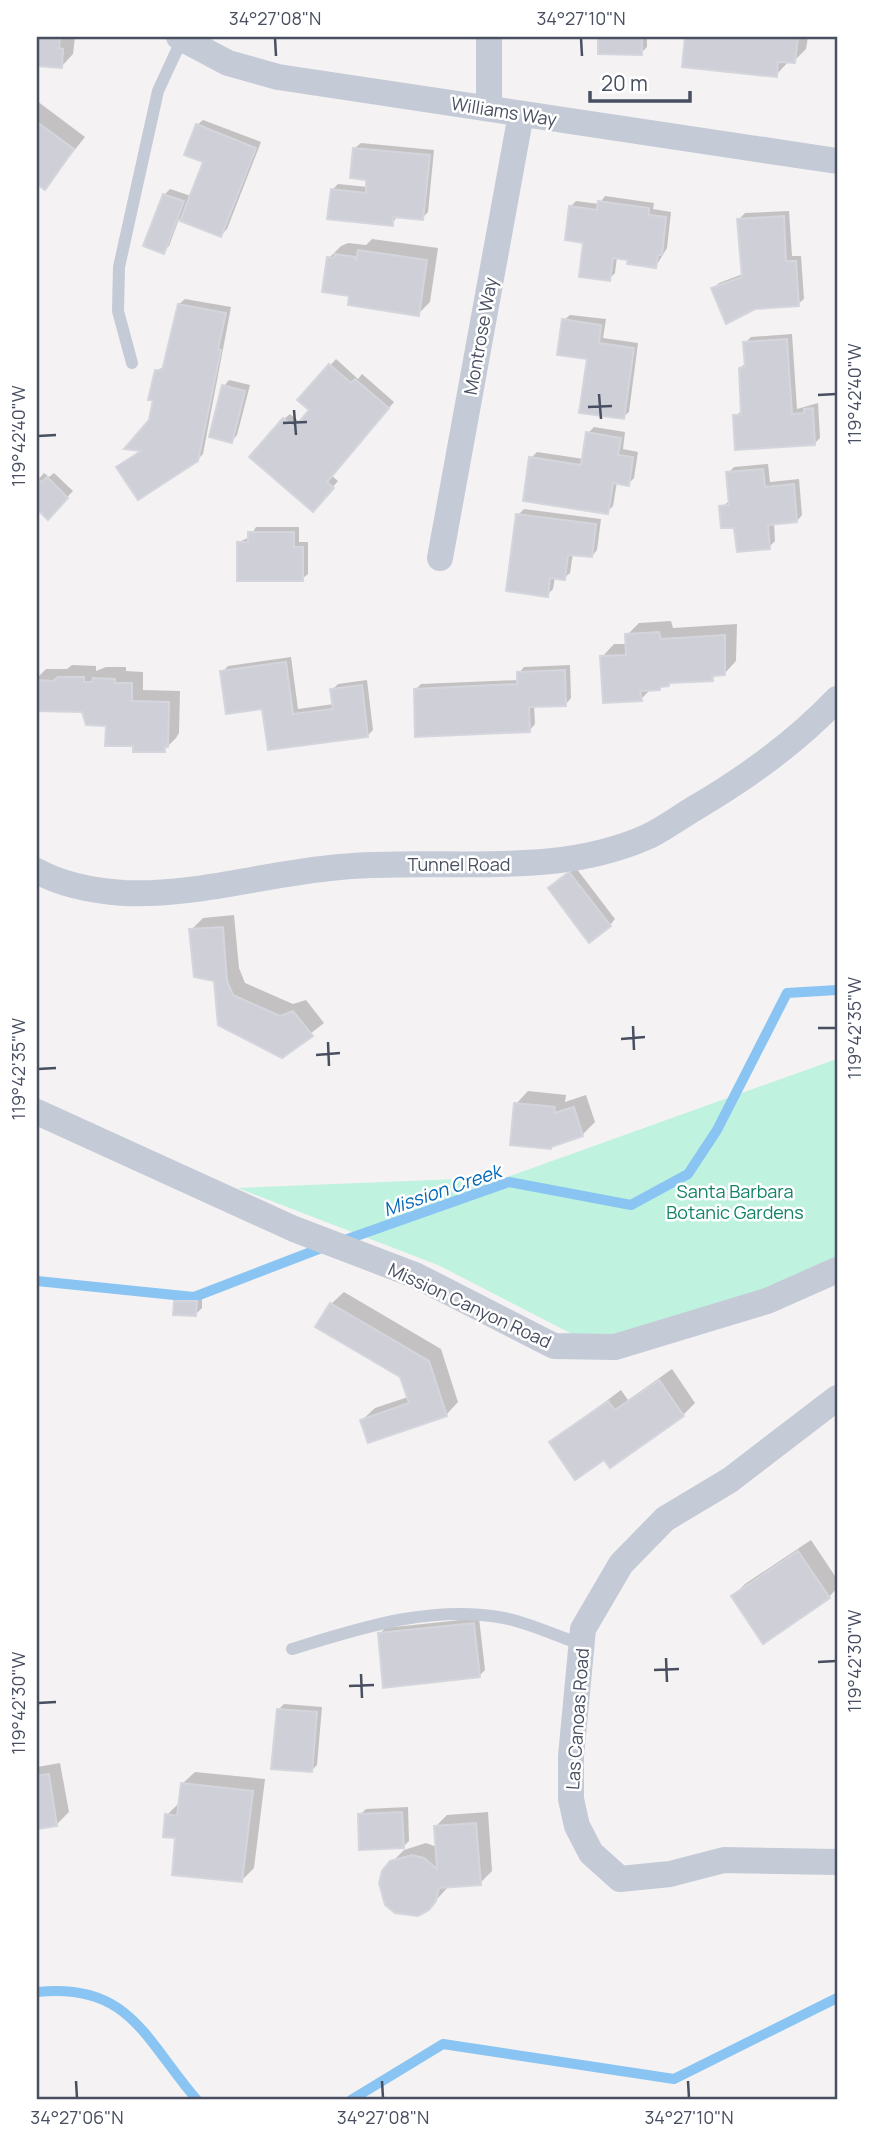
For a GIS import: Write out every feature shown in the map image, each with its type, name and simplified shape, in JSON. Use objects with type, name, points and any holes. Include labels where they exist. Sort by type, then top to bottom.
[{"type":"street","points":[[489,37],[489,108]]},
{"type":"street","name":"Williams Way","points":[[180,38],[228,63],[278,77],[837,161]]},
{"type":"street","name":"Montrose Way","points":[[440,558],[521,114]]},
{"type":"street","name":"Tunnel Road","points":[[37,871],[86,888],[160,892],[340,867],[421,863],[516,865],[576,858],[650,835],[744,779],[810,727],[837,699]]},
{"type":"street","name":"Mission Canyon Road","points":[[37,1112],[294,1229],[417,1276],[554,1346],[615,1348],[767,1301],[837,1270]]},
{"type":"street","name":"Las Canoas Road","points":[[837,1398],[730,1480],[665,1519],[621,1564],[583,1629],[571,1756],[571,1800],[577,1826],[601,1866],[620,1879],[670,1874],[724,1860],[837,1862]]},
{"type":"lane","points":[[132,363],[118,311],[120,267],[158,91],[180,38]]},
{"type":"lane","points":[[292,1650],[380,1623],[446,1614],[507,1619],[581,1644]]},
{"type":"green space","name":"Santa Barbara Botanic Gardens","points":[[837,1059],[837,1269],[635,1336],[574,1335],[438,1265],[238,1188],[507,1177]]},
{"type":"building","points":[[37,37],[60,37],[59,48],[63,49],[62,68],[37,66]]},
{"type":"building","points":[[598,37],[642,37],[642,55],[598,54]]},
{"type":"building","points":[[685,37],[798,37],[795,63],[778,62],[777,77],[682,67]]},
{"type":"building","points":[[37,122],[74,149],[45,190],[37,184]]},
{"type":"building","points":[[196,124],[256,148],[221,237],[180,221],[203,162],[184,155]]},
{"type":"building","points":[[353,148],[430,155],[423,220],[393,217],[393,226],[327,219],[331,189],[366,193],[366,180],[350,178]]},
{"type":"building","points":[[163,194],[184,201],[164,254],[143,246]]},
{"type":"building","points":[[598,201],[649,208],[649,215],[666,217],[662,255],[658,255],[656,268],[627,264],[628,260],[613,258],[610,281],[579,277],[583,243],[565,240],[569,206],[597,210]]},
{"type":"building","points":[[784,216],[786,261],[796,261],[799,306],[755,309],[726,324],[711,288],[742,277],[737,219]]},
{"type":"building","points":[[358,250],[427,260],[419,316],[348,305],[349,296],[322,292],[327,257],[334,258],[335,254],[355,257],[356,261]]},
{"type":"building","points":[[178,304],[226,313],[218,349],[221,350],[198,461],[138,500],[116,467],[141,451],[124,449],[149,420],[153,400],[148,400],[155,370],[162,371]]},
{"type":"building","points":[[562,319],[601,325],[599,343],[634,348],[624,419],[579,413],[587,359],[557,355]]},
{"type":"building","points":[[787,339],[792,414],[804,413],[804,409],[813,408],[815,445],[735,450],[733,415],[741,415],[739,368],[745,367],[743,342]]},
{"type":"building","points":[[329,364],[351,383],[355,379],[389,408],[327,482],[334,488],[313,512],[249,457],[283,418],[294,428],[309,410],[297,400]]},
{"type":"building","points":[[222,385],[245,391],[232,443],[209,437]]},
{"type":"building","points":[[586,432],[621,438],[618,455],[633,457],[629,486],[613,483],[608,514],[523,501],[529,457],[581,465]]},
{"type":"building","points":[[763,469],[765,487],[794,484],[797,522],[768,525],[770,549],[737,552],[734,528],[721,528],[719,506],[729,505],[726,472]]},
{"type":"building","points":[[47,477],[68,498],[48,520],[37,509],[37,479],[42,482]]},
{"type":"building","points":[[516,514],[596,524],[592,557],[568,555],[565,580],[550,578],[548,597],[506,591]]},
{"type":"building","points":[[248,532],[294,532],[294,547],[303,547],[303,581],[237,581],[237,542],[248,542]]},
{"type":"building","points":[[659,632],[661,639],[725,635],[725,675],[712,676],[713,681],[669,683],[669,686],[660,687],[660,690],[640,691],[642,701],[603,703],[600,656],[626,655],[625,634]]},
{"type":"building","points":[[286,662],[293,714],[333,709],[330,689],[362,685],[368,737],[268,750],[262,709],[226,714],[220,671]]},
{"type":"building","points":[[565,670],[566,706],[529,707],[530,732],[415,737],[414,689],[517,684],[517,672]]},
{"type":"building","points":[[58,677],[84,677],[84,682],[92,682],[93,678],[115,679],[115,683],[132,683],[132,701],[169,702],[168,747],[164,747],[165,752],[133,752],[133,746],[105,746],[106,726],[86,725],[82,712],[37,711],[37,680],[53,681]]},
{"type":"building","points":[[569,872],[611,926],[589,943],[548,888]]},
{"type":"building","points":[[223,927],[227,981],[233,995],[280,1016],[293,1011],[313,1036],[282,1058],[218,1025],[214,981],[194,977],[189,929]]},
{"type":"building","points":[[514,1103],[555,1107],[554,1113],[574,1107],[583,1136],[551,1149],[510,1145]]},
{"type":"building","points":[[174,1301],[197,1301],[196,1316],[173,1315]]},
{"type":"building","points":[[330,1303],[429,1361],[447,1416],[368,1443],[360,1420],[409,1403],[400,1377],[315,1327]]},
{"type":"building","points":[[659,1380],[684,1416],[610,1468],[604,1460],[575,1480],[549,1442],[608,1401],[615,1410]]},
{"type":"building","points":[[798,1551],[830,1598],[763,1644],[731,1596]]},
{"type":"building","points":[[474,1623],[480,1677],[383,1688],[378,1633]]},
{"type":"building","points":[[277,1709],[317,1712],[312,1772],[271,1769]]},
{"type":"building","points":[[49,1774],[57,1826],[37,1829],[37,1776]]},
{"type":"building","points":[[181,1783],[253,1791],[242,1882],[172,1875],[175,1838],[163,1837],[165,1814],[177,1816]]},
{"type":"building","points":[[402,1812],[404,1848],[359,1850],[358,1814]]},
{"type":"building","points":[[476,1823],[481,1885],[439,1888],[436,1901],[429,1910],[418,1916],[395,1913],[385,1905],[379,1883],[382,1871],[390,1861],[412,1855],[424,1858],[437,1869],[434,1826]]},
{"type":"waterway","name":"Mission Creek","points":[[342,1241],[509,1182],[631,1205],[688,1174],[717,1130],[787,993],[837,990]]},
{"type":"waterway","name":"Mission Creek","points":[[37,1281],[194,1297],[324,1247]]},
{"type":"waterway","points":[[37,1992],[68,1991],[94,1996],[115,2006],[148,2037],[197,2100]]},
{"type":"waterway","points":[[351,2100],[443,2044],[674,2079],[837,1998]]}]
